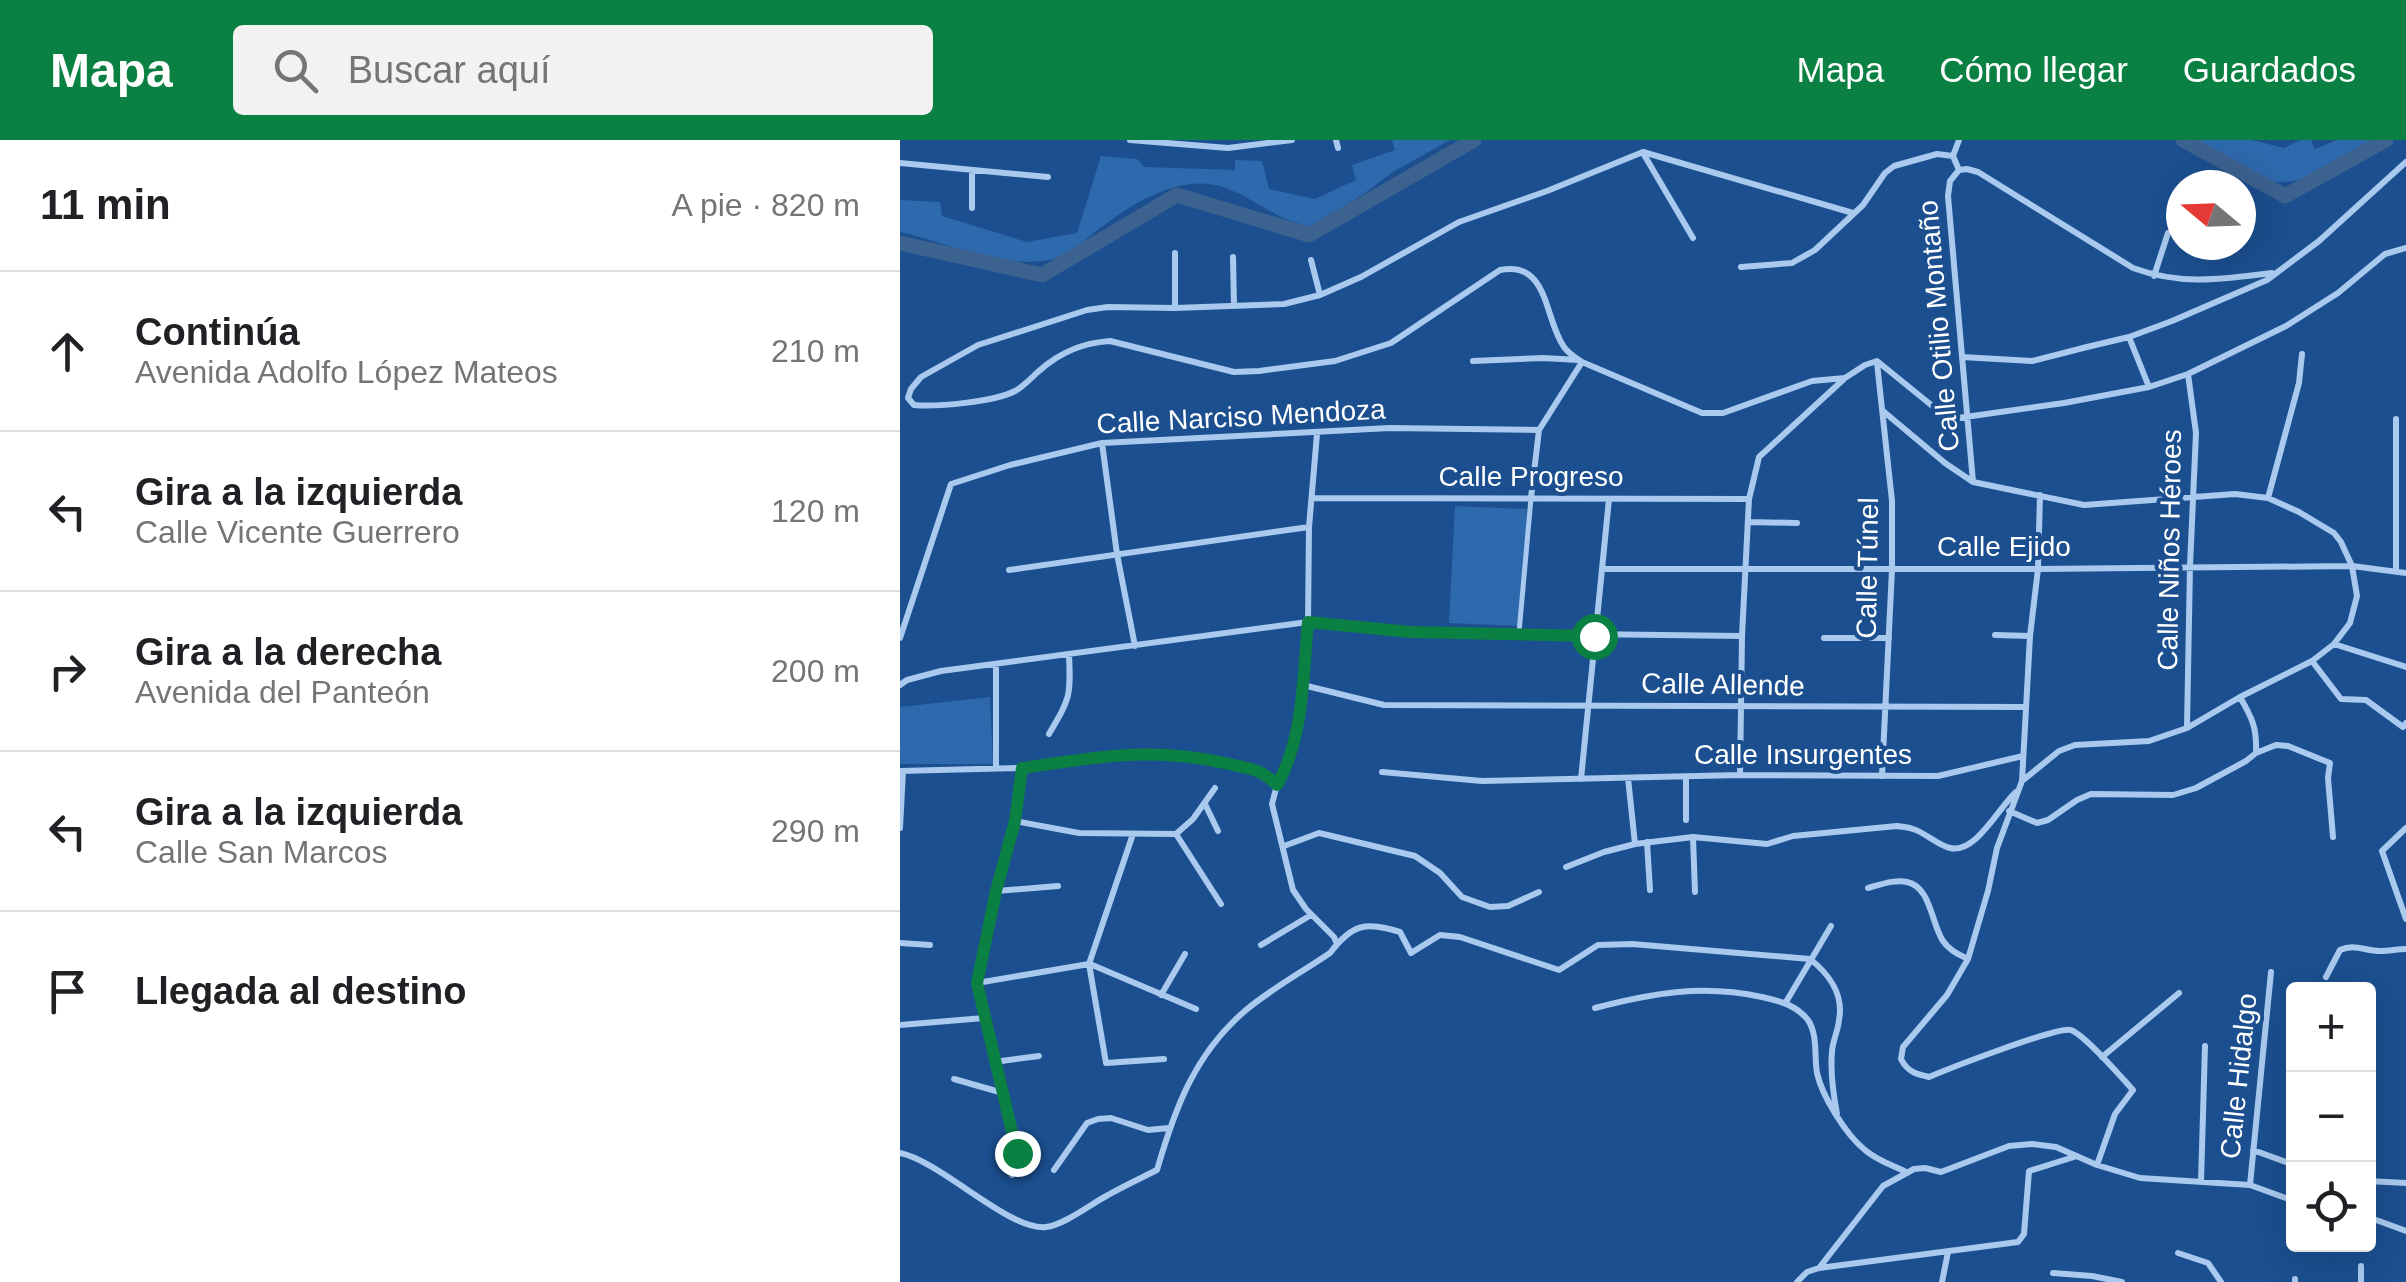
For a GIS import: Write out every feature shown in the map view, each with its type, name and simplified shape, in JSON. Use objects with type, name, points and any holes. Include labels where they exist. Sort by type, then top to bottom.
[{"type":"street","points":[[1130,140],[1228,148],[1292,140]]},
{"type":"street","points":[[1958,140],[1953,156],[1958,170],[1978,172],[2134,268],[2154,276],[2198,281],[2276,273]]},
{"type":"street","points":[[1844,378],[1812,380],[1723,413],[1702,413],[1569,353],[1533,278],[1512,268],[1500,270],[1390,343],[1335,361],[1234,372],[1110,340],[1074,348],[1053,358],[1015,392],[932,406],[914,404],[908,398],[921,377],[978,345],[1088,310],[1284,304],[1320,294],[1361,277],[1459,222],[1643,152],[1852,213]]},
{"type":"street","points":[[1643,152],[1693,238]]},
{"type":"street","points":[[1741,267],[1792,263],[1815,250],[1863,205],[1894,166],[1937,154],[1953,156]]},
{"type":"street","points":[[1962,357],[2032,361],[2129,336],[2267,280],[2319,241],[2406,162]]},
{"type":"street","points":[[900,163],[1048,177]]},
{"type":"street","name":"Calle Otilio Montaño","points":[[1958,170],[1950,181],[1948,196],[1973,482]]},
{"type":"street","points":[[972,171],[972,208]]},
{"type":"street","points":[[2154,276],[2166,239]]},
{"type":"street","points":[[1740,776],[1749,498],[1760,457],[1844,378],[1877,361],[1946,417],[1958,418],[2149,387],[2188,374],[2286,326],[2338,293],[2385,254],[2406,248]]},
{"type":"street","points":[[1175,308],[1176,253]]},
{"type":"street","points":[[1234,257],[1234,306]]},
{"type":"street","points":[[1310,260],[1320,294]]},
{"type":"street","points":[[2129,336],[2149,387]]},
{"type":"street","points":[[2268,498],[2300,383],[2302,354]]},
{"type":"street","points":[[1473,360],[1581,361]]},
{"type":"street","points":[[1519,633],[1540,430],[1581,361]]},
{"type":"street","name":"Calle Túnel","points":[[1877,361],[1892,501],[1882,776]]},
{"type":"street","name":"Calle Niños Héroes","points":[[2187,728],[2196,432],[2188,374]]},
{"type":"street","points":[[1883,411],[1973,482],[2084,505],[2235,494],[2268,498],[2334,533],[2352,566],[2358,596],[2350,623],[2334,644],[2312,661],[2187,728],[2149,740],[2076,745],[2059,750],[2022,782],[1997,848],[1968,959],[1948,995],[1903,1047],[1901,1059],[1906,1068],[1928,1077],[2064,1029],[2077,1034],[2134,1090],[2115,1114],[2097,1164]]},
{"type":"street","points":[[2396,419],[2396,571]]},
{"type":"street","name":"Calle Narciso Mendoza","points":[[900,638],[950,484],[1010,465],[1102,444],[1390,428],[1540,430]]},
{"type":"street","points":[[1318,434],[1309,527],[1303,684],[1293,749],[1272,804],[1293,890],[1337,944]]},
{"type":"street","points":[[1102,444],[1135,646]]},
{"type":"street","points":[[2022,782],[2040,494]]},
{"type":"street","name":"Calle Progreso","points":[[1313,498],[1749,498]]},
{"type":"street","points":[[1580,779],[1609,500]]},
{"type":"street","points":[[1748,522],[1797,524]]},
{"type":"street","points":[[1008,570],[1309,527]]},
{"type":"street","name":"Calle Ejido","points":[[1602,569],[2352,566],[2406,573]]},
{"type":"street","points":[[900,685],[941,671],[1308,622],[1411,632],[1742,636]]},
{"type":"street","points":[[1994,636],[2030,636]]},
{"type":"street","points":[[1824,638],[1889,638]]},
{"type":"street","points":[[2334,644],[2406,667]]},
{"type":"street","points":[[1049,734],[1068,703],[1068,655]]},
{"type":"street","points":[[2312,661],[2341,698],[2366,700],[2403,727],[2406,723]]},
{"type":"street","points":[[996,665],[996,768]]},
{"type":"street","name":"Calle Allende","points":[[1303,684],[1384,705],[2025,706]]},
{"type":"street","points":[[2240,697],[2254,720],[2256,752]]},
{"type":"street","points":[[2009,810],[2037,823],[2091,794],[2173,795],[2196,788],[2246,762],[2256,752],[2276,745],[2288,746],[2330,762],[2333,837]]},
{"type":"street","points":[[900,828],[902,771],[1022,768],[1122,754],[1167,753],[1262,771],[1277,785]]},
{"type":"street","name":"Calle Insurgentes","points":[[1382,772],[1482,780],[1938,776],[2023,756]]},
{"type":"street","points":[[1012,1175],[1017,1153],[977,983],[1015,821],[1022,768]]},
{"type":"street","points":[[1686,777],[1686,820]]},
{"type":"street","points":[[1628,778],[1635,844]]},
{"type":"street","points":[[1015,821],[1079,833],[1176,834],[1193,819],[1215,788]]},
{"type":"street","points":[[1566,867],[1604,852],[1648,842],[1693,837],[1766,844],[1793,836],[1897,826],[1914,829],[1950,848],[1964,848],[1976,840],[2017,791]]},
{"type":"street","points":[[1204,803],[1218,830]]},
{"type":"street","points":[[2406,828],[2382,851],[2406,919]]},
{"type":"street","points":[[1284,846],[1319,832],[1414,856],[1440,873],[1462,897],[1490,907],[1508,906],[1538,892]]},
{"type":"street","points":[[1132,834],[1089,964],[1106,1063],[1164,1059]]},
{"type":"street","points":[[1176,834],[1221,904]]},
{"type":"street","points":[[1693,837],[1695,892]]},
{"type":"street","points":[[1648,842],[1650,890]]},
{"type":"street","points":[[1868,888],[1894,881],[1918,886],[1941,938],[1951,950],[1968,959]]},
{"type":"street","points":[[996,891],[1058,886]]},
{"type":"street","points":[[1261,945],[1311,914]]},
{"type":"street","points":[[900,1153],[924,1161],[1028,1225],[1046,1227],[1064,1220],[1158,1170],[1170,1128],[1205,1052],[1246,1010],[1330,954],[1360,926],[1377,924],[1400,932],[1411,953],[1440,935],[1559,970],[1598,945],[1632,944],[1810,960],[1823,969],[1838,993],[1840,1018],[1831,1066],[1837,1114]]},
{"type":"street","points":[[1786,1002],[1831,926]]},
{"type":"street","points":[[900,944],[930,944]]},
{"type":"street","points":[[2326,977],[2344,946],[2378,951],[2406,949]]},
{"type":"street","points":[[1161,995],[1185,954]]},
{"type":"street","points":[[977,983],[1089,964],[1196,1010]]},
{"type":"street","name":"Calle Hidalgo","points":[[2250,1185],[2271,972]]},
{"type":"street","points":[[1595,1008],[1640,996],[1687,991],[1729,990],[1786,1002],[1808,1020],[1823,1093],[1837,1114],[1864,1150],[1907,1172]]},
{"type":"street","points":[[2102,1056],[2179,993]]},
{"type":"street","points":[[900,1025],[984,1018]]},
{"type":"street","points":[[2201,1182],[2205,1046]]},
{"type":"street","points":[[994,1062],[1039,1056]]},
{"type":"street","points":[[954,1078],[1002,1093]]},
{"type":"street","points":[[1054,1170],[1087,1123],[1098,1119],[1111,1118],[1148,1130],[1170,1128]]},
{"type":"street","points":[[1819,1268],[1878,1191],[1907,1172],[1918,1167],[1941,1172],[2009,1146],[2056,1147],[2140,1178],[2250,1185],[2286,1199]]},
{"type":"street","points":[[2253,1150],[2286,1163]]},
{"type":"street","points":[[1798,1281],[1819,1268],[2018,1242],[2024,1234],[2029,1172],[2078,1156]]},
{"type":"street","points":[[2376,1182],[2406,1183]]},
{"type":"street","points":[[2376,1220],[2406,1231]]},
{"type":"street","points":[[1942,1282],[1948,1252]]},
{"type":"street","points":[[2178,1253],[2208,1262],[2221,1282]]},
{"type":"street","points":[[2361,1266],[2361,1282]]},
{"type":"street","points":[[2052,1273],[2122,1282]]},
{"type":"shaded area","points":[[1392,140],[1450,140],[1310,227],[1220,186],[1190,184],[1145,199],[1072,250],[1049,260],[993,258],[900,232],[900,200],[940,202],[942,216],[1027,242],[1077,233],[1101,156],[1137,159],[1144,167],[1235,170],[1235,160],[1262,161],[1269,189],[1315,199],[1356,180],[1352,165],[1395,150]]},
{"type":"shaded area","points":[[2182,140],[2252,140],[2284,148],[2311,140],[2315,149],[2337,140],[2370,140],[2341,163],[2307,178],[2289,181],[2256,180],[2256,170],[2228,170]]},
{"type":"shaded area","points":[[1455,506],[1527,509],[1521,626],[1449,623]]},
{"type":"shaded area","points":[[990,697],[993,764],[900,764],[900,707]]},
{"type":"waterway","points":[[900,243],[1042,275],[1177,195],[1309,235],[1474,140]]},
{"type":"waterway","points":[[2183,140],[2285,196],[2386,140]]},
{"type":"route","points":[[1017,1153],[977,983],[1015,821],[1022,768],[1122,754],[1167,753],[1262,771],[1277,785],[1293,749],[1308,622],[1411,632],[1594,636]]}]
